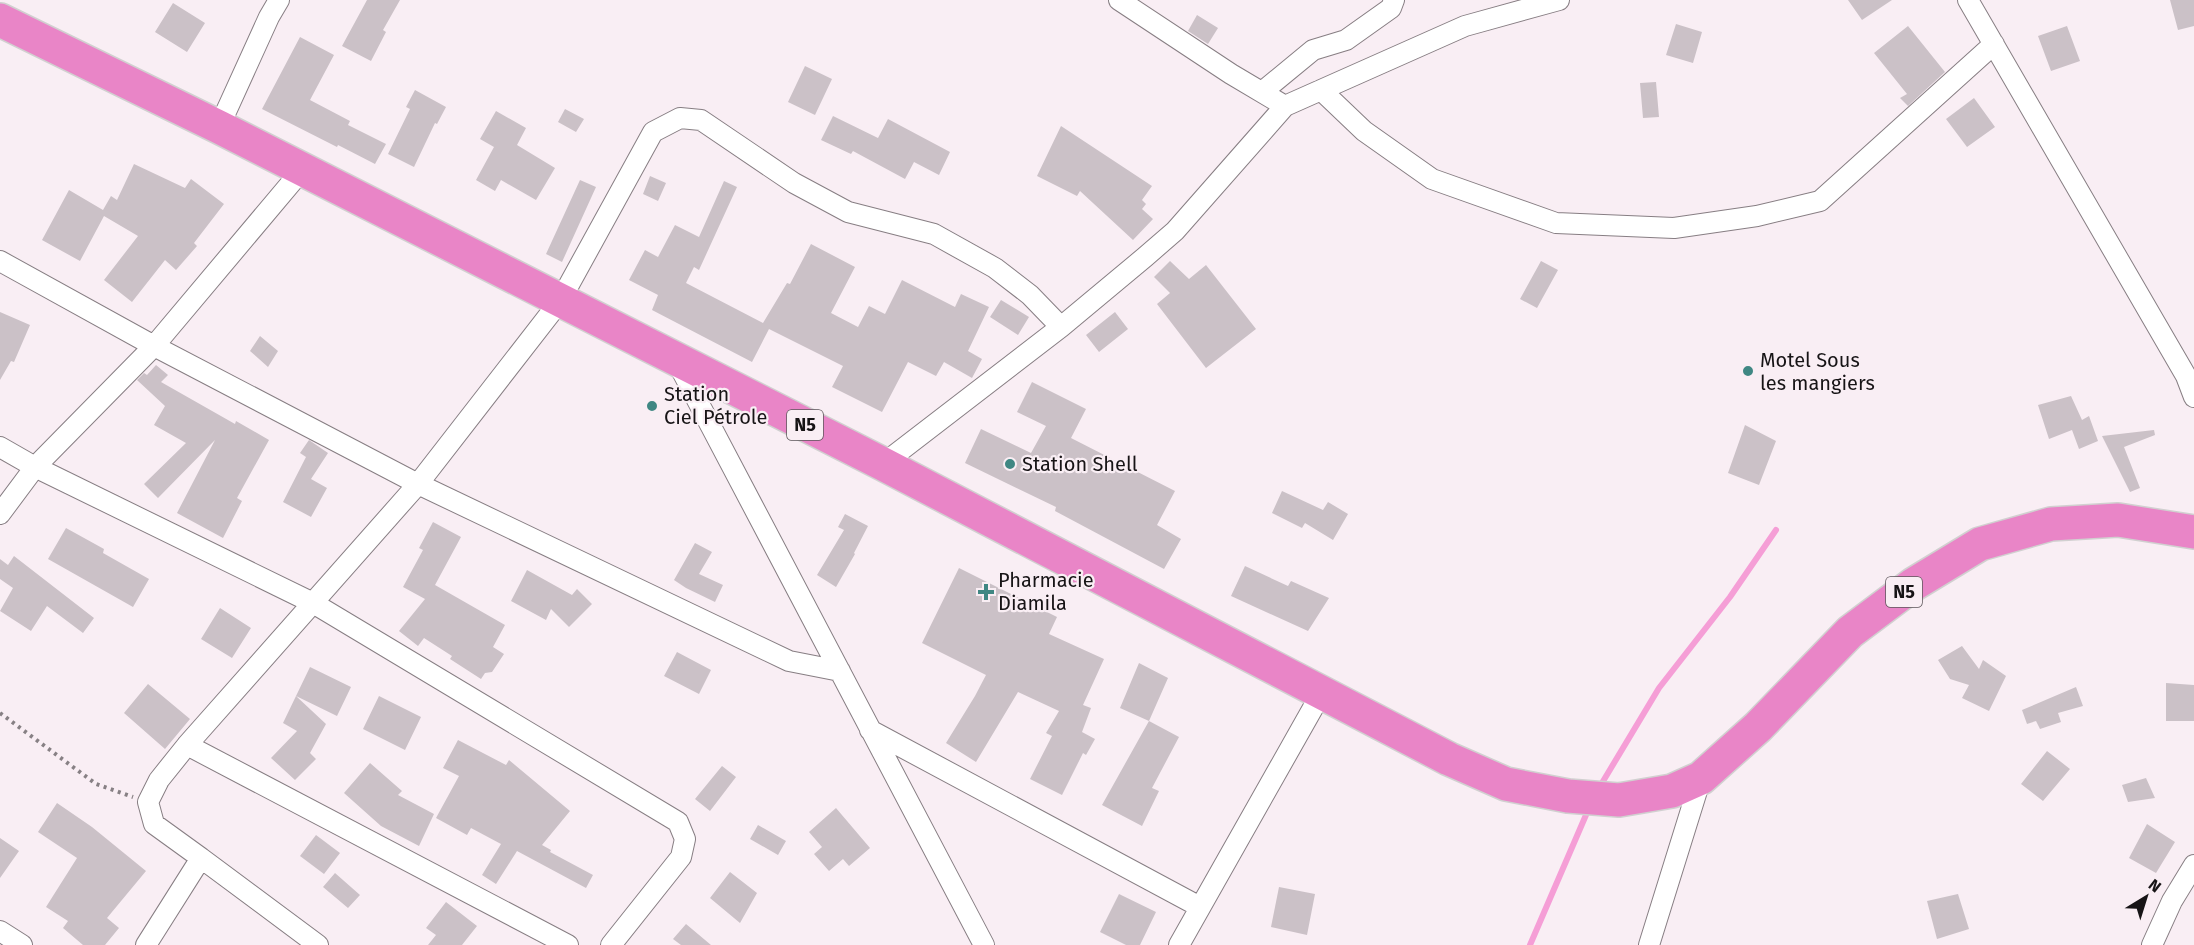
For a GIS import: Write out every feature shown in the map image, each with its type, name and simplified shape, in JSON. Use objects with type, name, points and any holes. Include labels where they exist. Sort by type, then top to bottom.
[{"type":"highway","name":"N5","points":[[0,20],[219,127],[883,464],[1449,759],[1506,784],[1568,796],[1619,800],[1686,785],[1758,727],[1850,632],[1914,584],[1980,544],[2051,524],[2118,520],[2194,532]]},
{"type":"street","points":[[219,127],[279,0]]},
{"type":"street","points":[[1119,0],[1285,106]]},
{"type":"street","points":[[1262,92],[1313,50],[1346,40],[1390,8],[1394,0]]},
{"type":"street","points":[[883,464],[1061,327],[1175,231],[1285,106],[1465,26],[1559,0]]},
{"type":"street","points":[[1968,0],[2190,376],[2194,397]]},
{"type":"street","points":[[1321,90],[1364,131],[1432,179],[1556,223],[1674,228],[1757,216],[1820,201],[1994,44]]},
{"type":"street","points":[[318,945],[154,824],[148,802],[159,780],[187,745],[418,484],[560,301],[653,132],[680,118],[701,120],[794,183],[849,212],[934,234],[975,256],[1030,295],[1061,327]]},
{"type":"street","points":[[0,514],[35,467],[154,346],[302,170]]},
{"type":"street","points":[[0,261],[154,346],[418,484],[789,661],[840,671]]},
{"type":"street","points":[[676,360],[984,945]]},
{"type":"street","points":[[0,447],[35,467],[313,603],[678,822],[685,839],[681,857],[611,945]]},
{"type":"street","points":[[1179,945],[1322,692]]},
{"type":"street","points":[[870,730],[1200,907]]},
{"type":"street","points":[[187,745],[568,945]]},
{"type":"street","points":[[1649,945],[1686,785]]},
{"type":"street","points":[[146,945],[201,858]]},
{"type":"street","points":[[2152,945],[2172,901],[2194,865]]},
{"type":"street","points":[[0,931],[22,945]]},
{"type":"path","points":[[0,713],[96,784],[148,802]]},
{"type":"building","points":[[367,0],[400,0],[383,30],[386,32],[371,61],[342,46]]},
{"type":"building","points":[[1848,0],[1892,0],[1862,20]]},
{"type":"building","points":[[2170,0],[2194,0],[2194,26],[2178,30]]},
{"type":"building","points":[[173,3],[205,23],[187,52],[155,32]]},
{"type":"building","points":[[1197,15],[1218,28],[1208,44],[1188,31]]},
{"type":"building","points":[[1676,24],[1702,32],[1693,63],[1666,55]]},
{"type":"building","points":[[1908,26],[1945,72],[1908,106],[1900,98],[1907,94],[1874,53]]},
{"type":"building","points":[[2067,26],[2080,61],[2051,71],[2038,36]]},
{"type":"building","points":[[300,37],[334,55],[310,100],[350,121],[348,125],[386,144],[375,164],[262,109]]},
{"type":"building","points":[[805,66],[832,79],[815,115],[788,102]]},
{"type":"building","points":[[1656,82],[1659,117],[1643,118],[1640,83]]},
{"type":"building","points":[[415,90],[446,107],[437,124],[435,123],[414,167],[388,154],[410,109],[406,107]]},
{"type":"building","points":[[1974,98],[1995,127],[1967,147],[1946,119]]},
{"type":"building","points":[[565,109],[584,119],[576,132],[558,122]]},
{"type":"building","points":[[496,111],[526,128],[517,145],[555,168],[536,200],[501,180],[495,191],[476,180],[494,147],[480,139]]},
{"type":"building","points":[[833,116],[878,138],[888,119],[950,152],[939,175],[914,162],[905,179],[853,151],[851,154],[821,140]]},
{"type":"building","points":[[1061,126],[1152,186],[1142,200],[1146,204],[1142,209],[1153,219],[1133,240],[1080,191],[1077,196],[1037,176]]},
{"type":"building","points":[[134,164],[185,188],[191,179],[224,204],[194,243],[197,246],[176,270],[165,260],[132,302],[104,280],[138,236],[104,216],[80,261],[42,240],[69,190],[103,210],[111,196],[117,200]]},
{"type":"building","points":[[650,176],[666,183],[658,201],[643,194]]},
{"type":"building","points":[[580,180],[596,187],[562,262],[546,254]]},
{"type":"building","points":[[724,181],[737,187],[699,270],[694,267],[686,283],[763,323],[787,283],[790,284],[811,244],[855,267],[831,313],[858,327],[869,306],[885,314],[902,280],[955,307],[961,294],[989,307],[968,351],[982,359],[972,378],[944,362],[936,376],[908,362],[882,412],[832,387],[843,366],[769,329],[752,362],[652,310],[658,295],[629,280],[645,250],[658,257],[675,225],[699,237]]},
{"type":"building","points":[[1170,261],[1189,279],[1206,265],[1256,329],[1206,368],[1157,304],[1170,293],[1154,277]]},
{"type":"building","points":[[1541,261],[1558,270],[1537,308],[1520,299]]},
{"type":"building","points":[[1001,300],[1029,317],[1018,335],[990,317]]},
{"type":"building","points":[[0,312],[30,325],[14,362],[11,361],[0,380]]},
{"type":"building","points":[[1115,312],[1128,329],[1099,352],[1086,335]]},
{"type":"building","points":[[260,336],[278,351],[268,367],[250,351]]},
{"type":"building","points":[[156,365],[168,375],[161,382],[235,424],[236,421],[269,440],[237,498],[242,501],[223,538],[177,513],[215,440],[158,498],[144,484],[186,443],[154,425],[165,406],[137,380],[144,373],[147,375]]},
{"type":"building","points":[[1032,382],[1086,409],[1071,438],[1175,491],[1157,525],[1181,539],[1164,569],[1055,511],[1056,507],[965,463],[981,429],[1031,453],[1046,426],[1017,412]]},
{"type":"building","points":[[2071,396],[2082,420],[2089,416],[2098,441],[2079,449],[2072,430],[2049,439],[2038,405]]},
{"type":"building","points":[[1745,425],[1776,441],[1759,485],[1728,473]]},
{"type":"building","points":[[2154,430],[2155,435],[2124,447],[2140,488],[2130,492],[2102,436]]},
{"type":"building","points":[[309,440],[328,453],[311,479],[327,488],[311,517],[283,502],[306,457],[300,453]]},
{"type":"building","points":[[1282,491],[1323,510],[1328,502],[1348,514],[1333,540],[1305,523],[1302,528],[1272,513]]},
{"type":"building","points":[[845,514],[868,526],[836,587],[817,575],[844,530],[838,527]]},
{"type":"building","points":[[433,522],[461,537],[435,585],[505,625],[493,647],[504,654],[492,672],[485,673],[481,679],[450,659],[452,656],[424,638],[418,646],[399,631],[425,599],[403,587],[423,550],[419,548]]},
{"type":"building","points":[[66,528],[104,549],[103,553],[149,579],[133,607],[48,559]]},
{"type":"building","points":[[695,543],[712,552],[699,574],[723,585],[715,602],[674,580]]},
{"type":"building","points":[[14,556],[94,618],[83,633],[47,606],[31,631],[0,611],[13,588],[0,579],[0,559],[8,565]]},
{"type":"building","points":[[1245,566],[1288,586],[1291,581],[1329,598],[1308,631],[1231,596]]},
{"type":"building","points":[[959,568],[1057,617],[1049,634],[1104,659],[1083,705],[1091,708],[1082,732],[1095,739],[1086,755],[1083,753],[1062,795],[1030,779],[1052,736],[1046,733],[1059,711],[1018,692],[976,762],[946,743],[986,675],[922,643]]},
{"type":"building","points":[[527,570],[572,595],[577,589],[592,604],[569,627],[551,609],[546,620],[511,601]]},
{"type":"building","points":[[220,608],[251,628],[232,658],[201,639]]},
{"type":"building","points":[[1962,646],[1979,669],[1983,660],[2006,676],[1989,711],[1962,698],[1969,685],[1950,679],[1938,660]]},
{"type":"building","points":[[677,652],[711,670],[699,694],[664,676]]},
{"type":"building","points":[[1139,663],[1168,678],[1149,721],[1120,708]]},
{"type":"building","points":[[310,667],[351,687],[337,716],[296,696]]},
{"type":"building","points":[[2166,683],[2194,685],[2194,721],[2166,721]]},
{"type":"building","points":[[148,684],[190,719],[165,749],[124,713]]},
{"type":"building","points":[[2076,687],[2083,706],[2058,713],[2061,722],[2040,729],[2036,721],[2027,724],[2022,710]]},
{"type":"building","points":[[296,696],[326,724],[310,753],[316,759],[295,780],[271,758],[297,731],[283,723]]},
{"type":"building","points":[[379,696],[421,717],[405,750],[363,729]]},
{"type":"building","points":[[1149,721],[1179,737],[1152,788],[1159,791],[1142,826],[1102,805]]},
{"type":"building","points":[[458,740],[506,765],[509,760],[570,811],[542,845],[551,850],[550,852],[593,875],[586,888],[517,851],[496,884],[482,875],[501,844],[471,828],[467,835],[436,818],[459,776],[443,768]]},
{"type":"building","points":[[2047,751],[2070,769],[2043,801],[2021,784]]},
{"type":"building","points":[[370,763],[402,791],[398,795],[434,814],[419,846],[381,826],[344,793]]},
{"type":"building","points":[[722,766],[736,777],[710,811],[695,799]]},
{"type":"building","points":[[2146,778],[2155,798],[2128,802],[2122,785]]},
{"type":"building","points":[[57,803],[92,827],[146,871],[107,918],[119,928],[105,945],[83,945],[63,928],[68,921],[46,907],[77,858],[38,832]]},
{"type":"building","points":[[836,808],[870,848],[849,866],[843,859],[829,871],[814,854],[822,847],[809,832]]},
{"type":"building","points":[[2147,824],[2175,842],[2156,873],[2129,858]]},
{"type":"building","points":[[758,825],[786,841],[778,855],[750,839]]},
{"type":"building","points":[[316,835],[340,853],[324,874],[300,856]]},
{"type":"building","points":[[0,838],[19,851],[0,878]]},
{"type":"building","points":[[730,872],[757,893],[740,923],[710,898]]},
{"type":"building","points":[[335,873],[360,895],[348,908],[323,887]]},
{"type":"building","points":[[1279,887],[1315,894],[1307,935],[1271,927]]},
{"type":"building","points":[[1119,894],[1156,912],[1140,945],[1126,945],[1100,932]]},
{"type":"building","points":[[1958,894],[1969,929],[1937,939],[1927,901]]},
{"type":"building","points":[[446,902],[477,926],[462,945],[428,945],[436,935],[426,928]]},
{"type":"building","points":[[686,924],[711,945],[681,945],[673,939]]},
{"type":"waterway","points":[[1599,788],[1659,688],[1730,597],[1776,530]]},
{"type":"waterway","points":[[1530,945],[1589,808]]},
{"type":"place","name":"Motel Sous les mangiers","points":[[1748,371]]},
{"type":"place","name":"Station Ciel Pétrole","points":[[652,406]]},
{"type":"place","name":"Station Shell","points":[[1010,464]]},
{"type":"place","name":"Pharmacie Diamila","points":[[986,592]]}]
